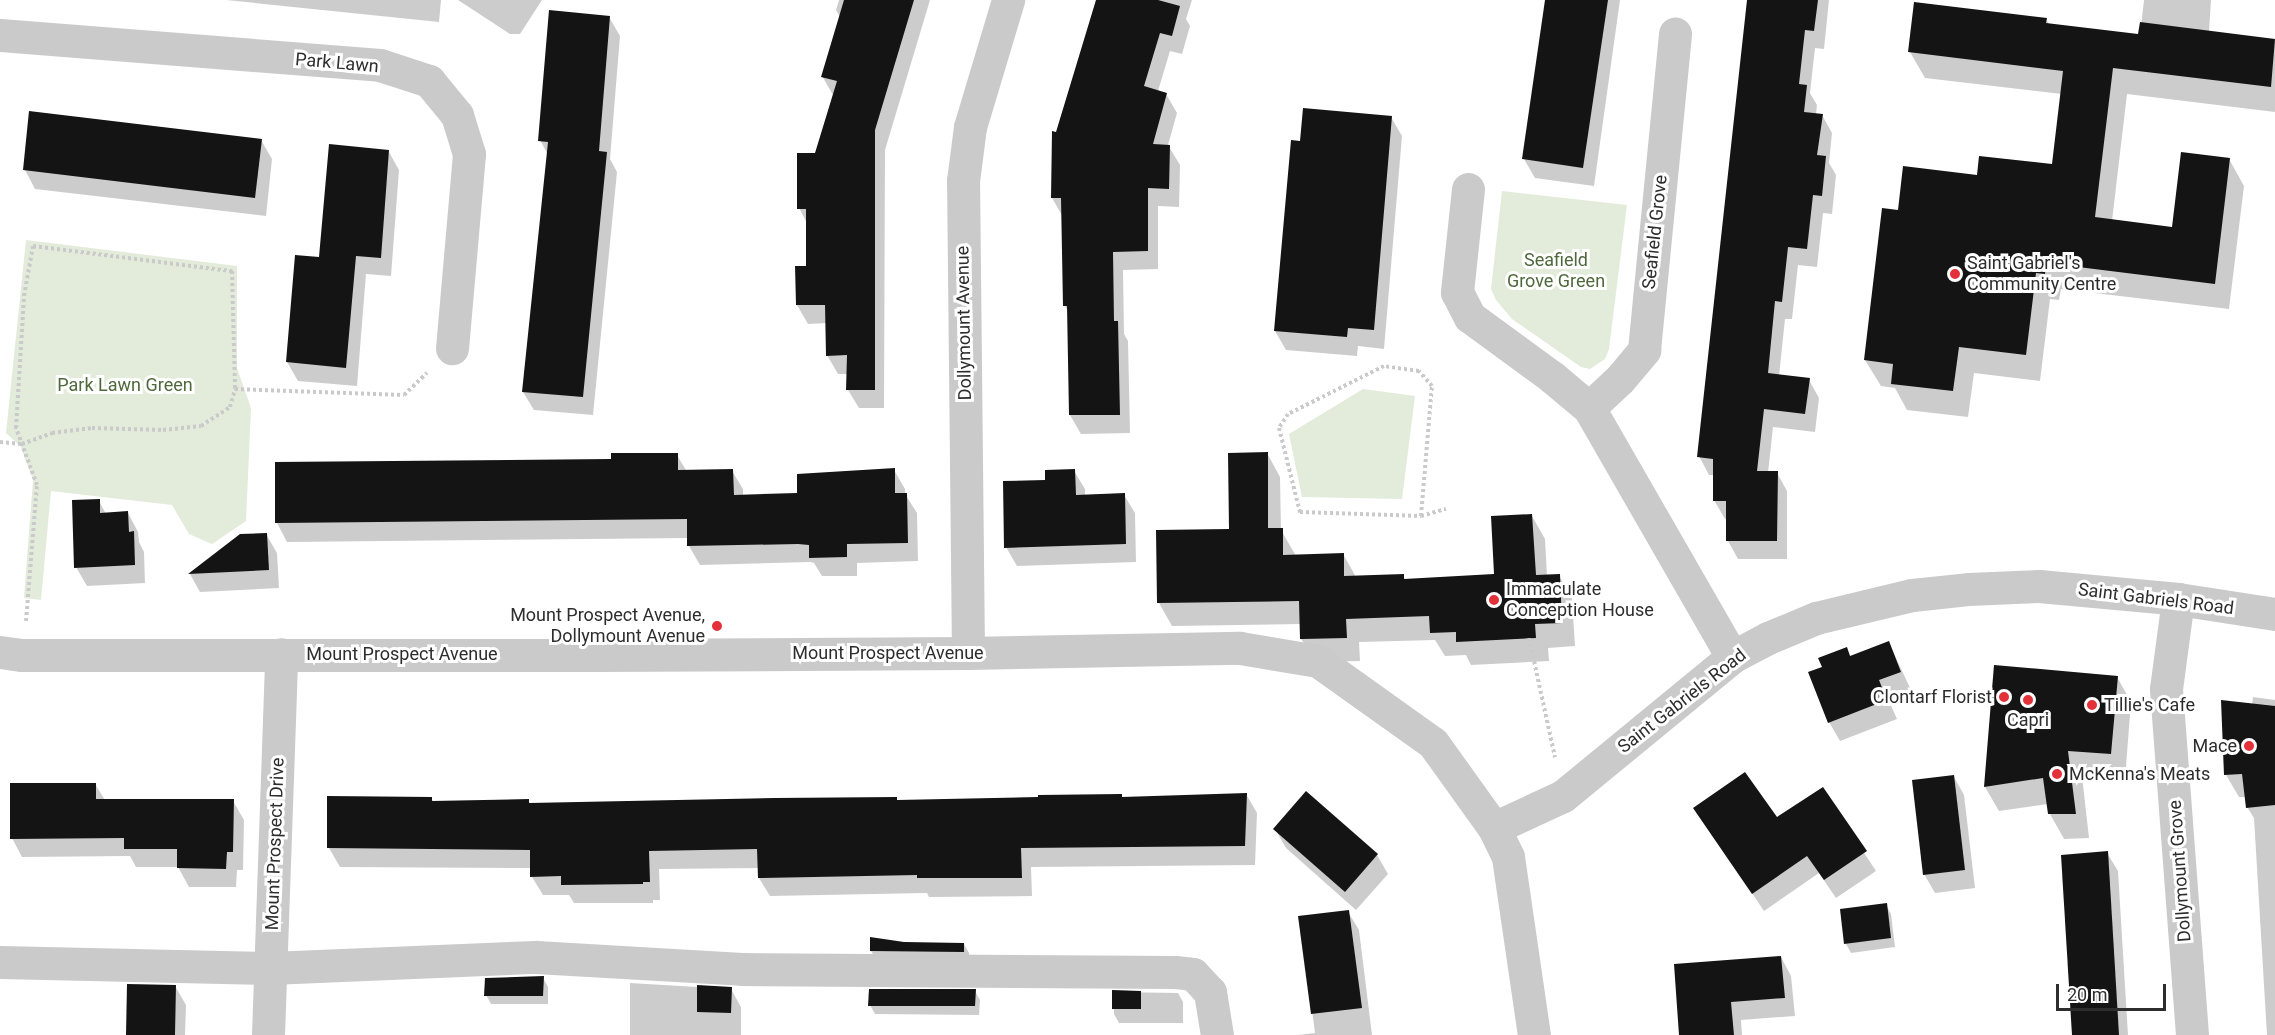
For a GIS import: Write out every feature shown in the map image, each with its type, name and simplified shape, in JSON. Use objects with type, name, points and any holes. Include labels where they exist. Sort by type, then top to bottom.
[{"type":"street","name":"Dollymount Avenue","points":[[968,653],[963,181],[970,127],[1008,0]]},
{"type":"street","name":"Seafield Grove","points":[[1589,408],[1620,379],[1644,350],[1675,34]]},
{"type":"street","name":"Park Lawn","points":[[0,35],[380,65],[429,81],[457,115],[469,154],[452,348]]},
{"type":"street","points":[[1468,189],[1457,292],[1470,317],[1552,377],[1589,408],[1732,657]]},
{"type":"street","name":"Saint Gabriels Road","points":[[1494,828],[1563,796],[1732,657],[1768,638],[1816,618],[1912,595],[1968,589],[2039,586],[2178,599],[2275,614]]},
{"type":"street","name":"Dollymount Grove","points":[[2178,599],[2166,689],[2192,1035]]},
{"type":"street","name":"Mount Prospect Avenue","points":[[11,653],[968,653],[1240,648],[1318,661],[1433,743],[1494,828],[1508,857],[1534,1035]]},
{"type":"street","name":"Mount Prospect Drive","points":[[268,1035],[281,654]]},
{"type":"street","points":[[0,962],[270,968],[536,957],[742,969],[1175,972],[1193,974],[1210,992],[1217,1035]]},
{"type":"path","points":[[0,442],[22,444],[52,433],[92,428],[163,430],[201,426],[230,407],[235,389],[232,271],[33,246],[24,296],[16,428],[22,444],[37,485],[11,653]]},
{"type":"path","points":[[235,389],[404,395],[452,348]]},
{"type":"path","points":[[1421,516],[1432,386],[1419,371],[1384,366],[1288,414],[1279,428],[1300,512],[1421,516],[1446,509]]},
{"type":"path","points":[[1529,638],[1563,796]]},
{"type":"green space","name":"Seafield Grove Green","points":[[1502,191],[1627,205],[1609,349],[1605,359],[1590,369],[1581,367],[1512,319],[1496,300],[1491,289]]},
{"type":"green space","name":"Park Lawn Green","points":[[26,240],[237,266],[237,368],[251,408],[246,521],[212,544],[189,534],[172,505],[51,491],[41,600],[24,598],[33,480],[21,447],[6,433]]},
{"type":"green space","points":[[1363,389],[1415,396],[1402,499],[1302,497],[1289,434]]},
{"type":"building","points":[[844,0],[914,0],[875,130],[875,390],[846,390],[847,355],[826,356],[825,305],[796,305],[795,266],[806,266],[806,209],[797,209],[797,153],[815,153],[837,81],[821,77]]},
{"type":"building","points":[[1096,0],[1158,0],[1180,6],[1172,36],[1160,33],[1144,86],[1167,93],[1153,144],[1170,145],[1169,189],[1148,188],[1148,251],[1113,252],[1114,321],[1118,321],[1120,415],[1069,415],[1067,306],[1063,306],[1061,198],[1051,198],[1052,131],[1056,132]]},
{"type":"building","points":[[1545,0],[1608,0],[1583,168],[1522,159]]},
{"type":"building","points":[[1747,0],[1818,0],[1814,31],[1805,30],[1799,84],[1807,85],[1804,112],[1823,114],[1817,155],[1826,156],[1822,196],[1813,195],[1807,249],[1788,247],[1782,302],[1775,301],[1768,373],[1810,378],[1805,414],[1764,409],[1757,471],[1778,471],[1777,541],[1726,541],[1726,501],[1713,501],[1713,459],[1697,457]]},
{"type":"building","points":[[1914,2],[2047,18],[2046,23],[2138,34],[2140,22],[2275,39],[2271,87],[2113,68],[2095,217],[2172,227],[2181,152],[2230,158],[2215,284],[2046,263],[2045,274],[2036,273],[2026,355],[1959,347],[1953,391],[1891,384],[1893,364],[1864,360],[1882,208],[1898,210],[1903,166],[1977,175],[1979,156],[2052,164],[2063,71],[1908,52]]},
{"type":"building","points":[[549,10],[610,16],[599,151],[607,152],[583,397],[522,392],[548,142],[538,141]]},
{"type":"building","points":[[1303,108],[1392,116],[1374,330],[1348,328],[1347,337],[1274,331],[1291,140],[1300,141]]},
{"type":"building","points":[[29,111],[262,139],[255,198],[23,170]]},
{"type":"building","points":[[329,144],[389,150],[381,258],[356,256],[346,368],[286,362],[295,255],[319,257]]},
{"type":"building","points":[[1268,452],[1268,528],[1283,528],[1283,555],[1344,553],[1344,576],[1404,574],[1404,579],[1494,574],[1491,516],[1532,514],[1536,575],[1560,574],[1562,623],[1535,624],[1536,638],[1456,642],[1456,632],[1430,633],[1429,616],[1346,619],[1347,638],[1300,639],[1299,601],[1157,603],[1156,530],[1229,529],[1228,453]]},
{"type":"building","points":[[611,453],[678,453],[678,470],[733,469],[734,495],[797,493],[797,474],[895,468],[895,493],[907,493],[908,543],[847,544],[847,557],[809,558],[809,545],[687,546],[687,519],[275,523],[275,462],[611,459]]},
{"type":"building","points":[[1075,469],[1076,495],[1125,493],[1126,544],[1004,548],[1003,481],[1045,480],[1045,470]]},
{"type":"building","points":[[100,499],[100,513],[128,511],[129,532],[134,531],[135,565],[74,568],[72,500]]},
{"type":"building","points":[[267,533],[269,570],[188,574],[240,534]]},
{"type":"building","points":[[1889,641],[1901,672],[1879,680],[1887,700],[1828,723],[1808,672],[1822,667],[1818,658],[1847,647],[1850,656]]},
{"type":"building","points":[[1994,665],[2118,676],[2111,754],[2068,751],[2076,814],[2048,814],[2043,778],[1984,787]]},
{"type":"building","name":"Mace","points":[[2221,700],[2275,706],[2275,805],[2246,808],[2242,774],[2224,775]]},
{"type":"building","points":[[1745,772],[1777,817],[1823,787],[1867,851],[1824,880],[1807,856],[1752,894],[1693,808]]},
{"type":"building","points":[[1954,775],[1965,870],[1923,875],[1912,780]]},
{"type":"building","points":[[10,783],[96,783],[96,799],[234,799],[233,852],[227,852],[226,869],[177,868],[177,849],[124,849],[124,838],[10,839]]},
{"type":"building","points":[[1306,791],[1378,854],[1345,892],[1273,829]]},
{"type":"building","points":[[1247,793],[1245,846],[1021,848],[1022,878],[917,878],[917,875],[758,878],[757,849],[649,851],[650,882],[561,885],[561,876],[530,877],[530,850],[327,848],[327,796],[432,797],[432,801],[529,799],[529,803],[897,797],[897,800],[1122,794],[1122,797]]},
{"type":"building","points":[[2108,851],[2119,1035],[2072,1035],[2061,855]]},
{"type":"building","points":[[1887,903],[1891,938],[1844,944],[1840,909]]},
{"type":"building","points":[[1349,910],[1362,1008],[1311,1014],[1298,916]]},
{"type":"building","points":[[870,937],[904,942],[964,943],[964,952],[870,951]]},
{"type":"building","points":[[1781,956],[1785,998],[1731,1002],[1734,1035],[1679,1035],[1674,964]]},
{"type":"building","points":[[544,976],[543,996],[484,996],[485,978]]},
{"type":"building","points":[[127,984],[176,985],[175,1035],[126,1035]]},
{"type":"building","points":[[697,985],[732,987],[731,1013],[697,1012]]},
{"type":"building","points":[[869,989],[976,989],[975,1006],[868,1006]]},
{"type":"building","points":[[1112,990],[1141,991],[1141,1009],[1112,1009]]},
{"type":"place","name":"Saint Gabriel's Community Centre","points":[[1955,274]]},
{"type":"place","name":"Immaculate Conception House","points":[[1494,600]]},
{"type":"place","name":"Mount Prospect Avenue, Dollymount Avenue","points":[[717,626]]},
{"type":"place","name":"Clontarf Florist","points":[[2004,697]]},
{"type":"place","name":"Capri","points":[[2028,700]]},
{"type":"place","name":"Tillie's Cafe","points":[[2092,705]]},
{"type":"place","name":"Mace","points":[[2249,746]]},
{"type":"place","name":"McKenna's Meats","points":[[2057,774]]}]
